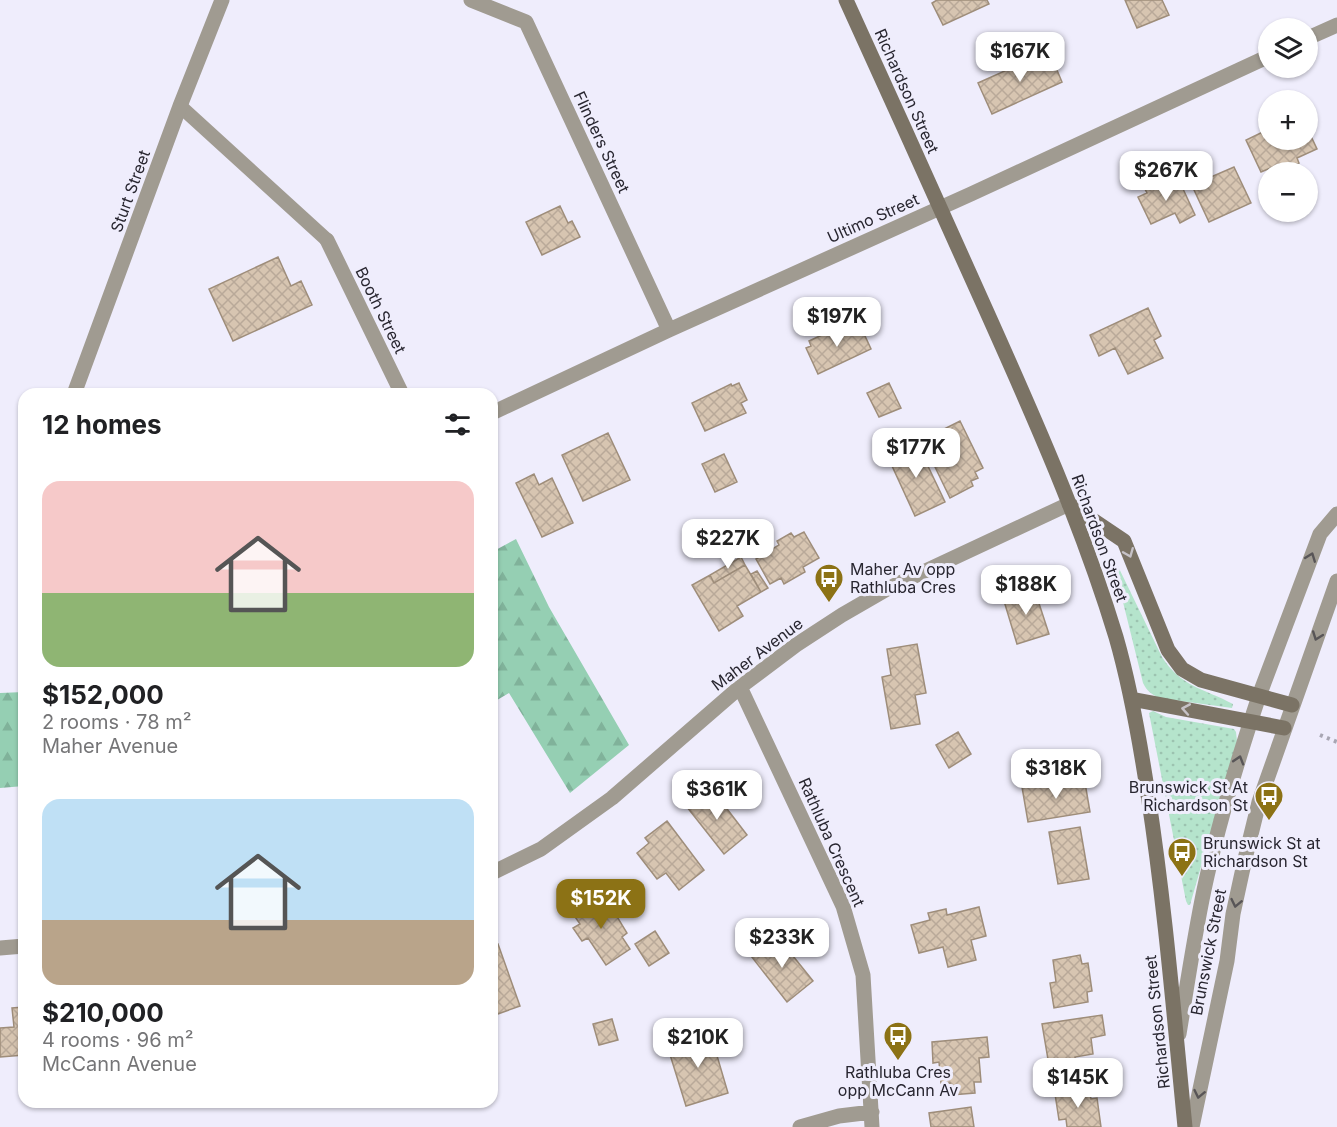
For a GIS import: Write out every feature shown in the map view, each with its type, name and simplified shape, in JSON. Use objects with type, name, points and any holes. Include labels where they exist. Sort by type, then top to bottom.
[{"type":"main road","name":"Richardson Street","points":[[846,0],[1038,428],[1069,504],[1116,638],[1131,699],[1155,837],[1185,1127]]},
{"type":"main road","points":[[1069,504],[1124,541],[1168,650],[1182,669],[1201,680],[1292,705]]},
{"type":"main road","points":[[1131,699],[1284,728]]},
{"type":"street","name":"Sturt Street","points":[[76,388],[180,106],[222,0]]},
{"type":"street","name":"Flinders Street","points":[[475,1],[526,22],[669,330]]},
{"type":"street","points":[[1318,34],[1337,25]]},
{"type":"street","name":"Ultimo Street","points":[[498,410],[1258,61]]},
{"type":"street","name":"Booth Street","points":[[327,240],[399,388]]},
{"type":"street","name":"Maher Avenue","points":[[498,870],[541,849],[612,798],[740,687],[796,645],[842,615],[887,588],[1069,504]]},
{"type":"street","name":"Brunswick Street","points":[[1177,1043],[1204,890],[1250,721],[1320,534],[1337,514]]},
{"type":"street","name":"Brunswick Street","points":[[1192,1127],[1227,961],[1233,914],[1259,802],[1337,581]]},
{"type":"street","name":"Rathluba Crescent","points":[[740,687],[843,906],[863,975],[872,1119]]},
{"type":"street","points":[[0,948],[18,946]]},
{"type":"street","points":[[800,1127],[839,1116],[872,1119]]},
{"type":"lane","points":[[180,106],[327,240]]},
{"type":"path","points":[[1320,735],[1337,742]]},
{"type":"green space","points":[[516,539],[549,607],[629,745],[570,793],[509,693],[498,699],[498,549]]},
{"type":"green space","points":[[1113,556],[1169,667],[1193,686],[1233,704],[1232,708],[1159,698],[1146,688],[1109,557]]},
{"type":"green space","points":[[18,692],[18,786],[0,788],[0,693]]},
{"type":"green space","points":[[1153,711],[1166,717],[1234,729],[1236,732],[1237,741],[1190,905],[1186,901],[1149,713]]},
{"type":"building","points":[[937,0],[987,0],[989,4],[943,25],[932,3]]},
{"type":"building","points":[[1125,0],[1162,0],[1169,15],[1137,28]]},
{"type":"building","points":[[1049,51],[1062,82],[992,114],[978,83]]},
{"type":"building","points":[[1258,134],[1258,150],[1315,150],[1297,158],[1299,162],[1258,162],[1258,166],[1246,140]]},
{"type":"building","points":[[1234,167],[1251,203],[1209,222],[1188,177],[1207,168],[1211,177]]},
{"type":"building","points":[[1178,178],[1195,215],[1180,223],[1175,213],[1151,224],[1138,197],[1147,193],[1145,189]]},
{"type":"building","points":[[560,206],[568,223],[572,221],[580,237],[542,255],[526,222]]},
{"type":"building","points":[[278,257],[291,286],[301,281],[312,305],[233,341],[209,289]]},
{"type":"building","points":[[1148,308],[1161,336],[1154,340],[1163,358],[1128,374],[1115,348],[1099,356],[1090,335]]},
{"type":"building","points":[[859,323],[871,349],[818,374],[806,348],[811,346],[809,341],[835,329],[837,333]]},
{"type":"building","points":[[739,383],[747,400],[741,403],[746,413],[705,431],[692,403],[731,384],[732,386]]},
{"type":"building","points":[[889,383],[901,408],[879,417],[867,393]]},
{"type":"building","points":[[960,421],[983,468],[975,472],[978,478],[971,481],[973,486],[950,498],[922,440]]},
{"type":"building","points":[[608,433],[630,480],[583,501],[562,455]]},
{"type":"building","points":[[916,441],[945,502],[915,516],[887,455]]},
{"type":"building","points":[[724,454],[737,482],[715,492],[702,464]]},
{"type":"building","points":[[534,474],[539,485],[552,478],[573,523],[542,537],[516,483]]},
{"type":"building","points":[[804,532],[819,558],[803,567],[805,572],[784,584],[781,578],[770,584],[756,559],[779,545],[777,541],[791,533],[794,537]]},
{"type":"building","points":[[741,557],[745,565],[714,583],[710,575]]},
{"type":"building","points":[[745,565],[761,592],[737,606],[743,616],[719,631],[692,585],[710,575],[714,583]]},
{"type":"building","points":[[757,571],[768,588],[761,592],[751,574]]},
{"type":"building","points":[[1030,586],[1033,592],[1035,591],[1049,634],[1017,644],[1004,601],[1014,598],[1012,591]]},
{"type":"building","points":[[917,644],[926,693],[915,695],[920,724],[891,729],[882,677],[891,675],[887,649]]},
{"type":"building","points":[[958,732],[971,754],[949,768],[936,745]]},
{"type":"building","points":[[1084,751],[1088,774],[1064,778],[1061,754]]},
{"type":"building","points":[[1084,777],[1090,812],[1028,822],[1022,787]]},
{"type":"building","points":[[711,788],[747,835],[724,854],[687,807]]},
{"type":"building","points":[[667,821],[704,870],[679,890],[666,873],[657,879],[637,853],[649,843],[645,838]]},
{"type":"building","points":[[1080,827],[1089,879],[1058,884],[1049,832]]},
{"type":"building","points":[[596,895],[607,913],[613,910],[627,933],[622,937],[630,949],[606,965],[588,938],[582,941],[573,928],[580,924],[571,911]]},
{"type":"building","points":[[979,907],[986,936],[971,940],[976,960],[948,967],[943,947],[919,953],[911,925],[930,920],[928,913],[946,909],[947,915]]},
{"type":"building","points":[[655,931],[669,953],[649,966],[635,944]]},
{"type":"building","points":[[777,936],[813,981],[787,1002],[751,956]]},
{"type":"building","points":[[498,944],[520,1006],[498,1014]]},
{"type":"building","points":[[1080,955],[1082,964],[1088,963],[1092,991],[1087,992],[1088,1002],[1054,1008],[1050,983],[1056,982],[1053,960]]},
{"type":"building","points":[[12,1008],[18,1008],[18,1056],[0,1057],[0,1028],[14,1027]]},
{"type":"building","points":[[1102,1015],[1105,1035],[1091,1038],[1093,1054],[1075,1057],[1079,1078],[1052,1083],[1042,1024]]},
{"type":"building","points":[[612,1019],[618,1040],[599,1045],[593,1024]]},
{"type":"building","points":[[710,1032],[728,1093],[686,1106],[667,1045]]},
{"type":"building","points":[[987,1037],[989,1057],[979,1058],[981,1082],[974,1082],[975,1093],[951,1095],[950,1083],[941,1083],[939,1062],[933,1063],[932,1042]]},
{"type":"building","points":[[1089,1090],[1091,1099],[1097,1098],[1101,1127],[1067,1127],[1066,1119],[1059,1120],[1055,1094]]},
{"type":"building","points":[[971,1107],[974,1127],[931,1127],[929,1113]]},
{"type":"place","name":"Maher Av opp Rathluba Cres","points":[[829,604]]},
{"type":"place","name":"Brunswick St At Richardson St","points":[[1269,822]]},
{"type":"place","name":"Brunswick St at Richardson St","points":[[1182,878]]},
{"type":"place","name":"Rathluba Cres opp McCann Av","points":[[898,1062]]}]
